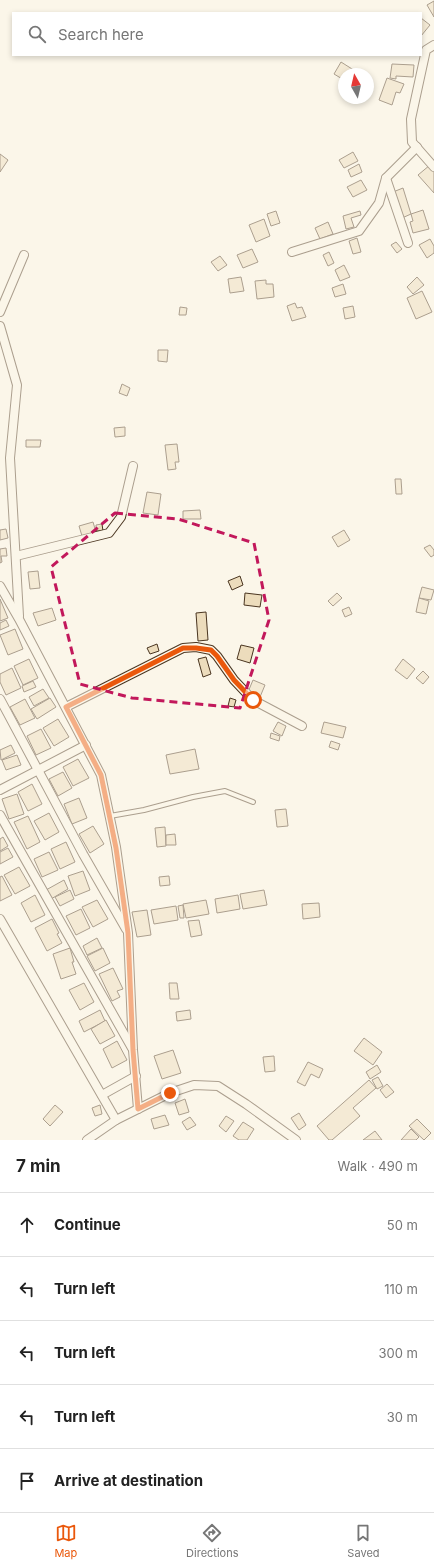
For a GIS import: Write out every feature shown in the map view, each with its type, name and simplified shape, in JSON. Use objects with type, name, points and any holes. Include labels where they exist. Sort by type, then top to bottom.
[{"type":"street","points":[[434,45],[426,50],[411,119],[412,142],[434,167]]},
{"type":"street","points":[[292,252],[359,231],[379,203],[386,178],[417,147]]},
{"type":"street","points":[[386,178],[408,243]]},
{"type":"street","points":[[0,312],[24,255]]},
{"type":"street","points":[[0,326],[17,385],[10,458],[19,619]]},
{"type":"street","points":[[16,556],[109,533],[122,517],[133,466]]},
{"type":"street","points":[[0,586],[19,619],[101,775],[116,848],[128,933],[133,1050],[138,1109]]},
{"type":"street","points":[[66,707],[183,648],[196,648],[211,650],[234,680],[253,700],[302,726]]},
{"type":"street","points":[[0,699],[83,854],[128,933]]},
{"type":"street","points":[[0,790],[86,745]]},
{"type":"street","points":[[0,815],[133,1050]]},
{"type":"street","points":[[0,919],[116,1120]]},
{"type":"street","points":[[102,1095],[136,1076]]},
{"type":"street","points":[[88,1140],[90,1137],[116,1120],[170,1093],[194,1085],[218,1086],[296,1140]]},
{"type":"lane","points":[[109,816],[144,810],[193,797],[225,791],[253,802]]},
{"type":"highlighted area","points":[[115,513],[178,519],[254,543],[269,620],[240,708],[132,698],[80,684],[51,567]]},
{"type":"building","points":[[434,1],[434,17],[427,5]]},
{"type":"building","points":[[422,19],[430,25],[422,35]]},
{"type":"building","points":[[341,62],[350,68],[338,68],[338,76],[334,74]]},
{"type":"building","points":[[392,64],[414,65],[413,77],[396,76],[396,79],[390,78]]},
{"type":"building","points":[[387,78],[404,84],[400,93],[396,92],[392,105],[379,100]]},
{"type":"building","points":[[353,152],[358,161],[344,168],[339,160]]},
{"type":"building","points":[[0,154],[8,160],[0,172]]},
{"type":"building","points":[[359,164],[362,172],[351,177],[348,170]]},
{"type":"building","points":[[430,165],[434,169],[434,193],[418,175]]},
{"type":"building","points":[[361,180],[367,190],[353,197],[347,187]]},
{"type":"building","points":[[403,188],[411,214],[402,218],[393,192]]},
{"type":"building","points":[[423,210],[429,229],[413,233],[410,222],[413,221],[411,214]]},
{"type":"building","points":[[276,211],[280,223],[271,226],[267,214]]},
{"type":"building","points":[[360,211],[361,215],[351,218],[354,227],[346,229],[343,216]]},
{"type":"building","points":[[264,219],[270,236],[256,242],[249,225]]},
{"type":"building","points":[[328,222],[333,234],[320,239],[315,228]]},
{"type":"building","points":[[357,238],[361,252],[353,254],[349,241]]},
{"type":"building","points":[[430,239],[434,246],[434,253],[427,258],[419,245]]},
{"type":"building","points":[[396,242],[402,249],[397,253],[391,245]]},
{"type":"building","points":[[252,249],[258,262],[243,268],[237,255]]},
{"type":"building","points":[[329,252],[334,263],[328,266],[323,255]]},
{"type":"building","points":[[220,256],[227,265],[218,271],[211,262]]},
{"type":"building","points":[[344,265],[350,277],[340,281],[335,270]]},
{"type":"building","points":[[241,277],[244,291],[230,293],[228,279]]},
{"type":"building","points":[[417,277],[424,285],[413,294],[407,287]]},
{"type":"building","points":[[266,280],[266,284],[273,284],[274,297],[257,299],[255,281]]},
{"type":"building","points":[[343,284],[346,294],[335,297],[332,288]]},
{"type":"building","points":[[422,291],[432,312],[416,319],[407,298]]},
{"type":"building","points":[[295,303],[297,308],[302,307],[306,317],[292,321],[287,306]]},
{"type":"building","points":[[353,306],[355,317],[345,319],[343,308]]},
{"type":"building","points":[[180,307],[187,308],[186,315],[179,315]]},
{"type":"building","points":[[158,350],[168,350],[167,362],[158,361]]},
{"type":"building","points":[[122,384],[130,388],[127,396],[119,393]]},
{"type":"building","points":[[125,427],[125,436],[115,437],[114,428]]},
{"type":"building","points":[[26,440],[41,440],[40,447],[26,447]]},
{"type":"building","points":[[177,444],[179,462],[175,462],[176,469],[168,470],[165,445]]},
{"type":"building","points":[[395,479],[401,479],[402,494],[396,494]]},
{"type":"building","points":[[147,492],[161,494],[158,515],[143,513]]},
{"type":"building","points":[[200,510],[201,519],[183,519],[183,511]]},
{"type":"building","points":[[93,522],[96,532],[82,536],[79,526]]},
{"type":"building","points":[[102,524],[103,531],[96,531],[96,525]]},
{"type":"building","points":[[6,529],[8,538],[0,540],[0,530]]},
{"type":"building","points":[[344,530],[350,540],[338,547],[332,537]]},
{"type":"building","points":[[430,545],[434,550],[434,555],[431,557],[424,548]]},
{"type":"building","points":[[6,548],[7,556],[1,556],[2,562],[0,563],[0,549]]},
{"type":"building","points":[[38,571],[40,588],[30,589],[28,572]]},
{"type":"building","points":[[240,576],[243,585],[232,590],[228,581]]},
{"type":"building","points":[[422,587],[434,590],[431,600],[419,598]]},
{"type":"building","points":[[245,593],[262,595],[260,607],[244,605]]},
{"type":"building","points":[[337,593],[342,598],[333,606],[328,601]]},
{"type":"building","points":[[419,598],[429,601],[426,614],[416,612]]},
{"type":"building","points":[[0,599],[8,618],[0,621]]},
{"type":"building","points":[[349,607],[352,614],[345,617],[342,610]]},
{"type":"building","points":[[52,608],[56,620],[38,626],[33,613]]},
{"type":"building","points":[[206,612],[208,640],[198,641],[196,613]]},
{"type":"building","points":[[6,620],[9,626],[0,630],[0,623]]},
{"type":"building","points":[[15,629],[23,649],[8,655],[0,635]]},
{"type":"building","points":[[157,644],[159,651],[150,654],[147,648]]},
{"type":"building","points":[[241,645],[254,648],[250,663],[237,659]]},
{"type":"building","points":[[206,657],[211,674],[203,677],[198,659]]},
{"type":"building","points":[[29,659],[38,678],[23,685],[14,666]]},
{"type":"building","points":[[403,659],[415,669],[407,679],[395,670]]},
{"type":"building","points":[[12,668],[21,688],[6,695],[0,682],[0,674]]},
{"type":"building","points":[[423,671],[429,677],[423,684],[416,678]]},
{"type":"building","points":[[253,680],[265,685],[260,697],[248,692]]},
{"type":"building","points":[[33,681],[36,687],[24,692],[22,686]]},
{"type":"building","points":[[43,689],[49,698],[34,706],[29,697]]},
{"type":"building","points":[[50,698],[56,707],[37,719],[31,709]]},
{"type":"building","points":[[230,698],[236,700],[234,707],[228,706]]},
{"type":"building","points":[[25,699],[35,718],[20,725],[10,707]]},
{"type":"building","points":[[58,719],[69,737],[54,746],[43,728]]},
{"type":"building","points":[[278,722],[286,726],[282,736],[273,731]]},
{"type":"building","points":[[324,722],[346,727],[343,738],[321,733]]},
{"type":"building","points":[[41,729],[51,748],[36,755],[27,736]]},
{"type":"building","points":[[271,733],[280,736],[279,741],[270,738]]},
{"type":"building","points":[[331,741],[340,744],[338,750],[329,747]]},
{"type":"building","points":[[11,745],[15,753],[1,760],[0,750]]},
{"type":"building","points":[[195,749],[199,769],[170,774],[166,755]]},
{"type":"building","points":[[17,755],[21,765],[6,770],[2,760]]},
{"type":"building","points":[[78,759],[89,778],[73,786],[63,767]]},
{"type":"building","points":[[63,772],[72,788],[58,796],[49,779]]},
{"type":"building","points":[[32,784],[42,804],[28,811],[18,792]]},
{"type":"building","points":[[17,794],[24,814],[9,819],[2,799]]},
{"type":"building","points":[[79,798],[87,818],[72,824],[64,804]]},
{"type":"building","points":[[286,809],[288,826],[277,827],[275,810]]},
{"type":"building","points":[[49,813],[59,832],[45,840],[34,821]]},
{"type":"building","points":[[28,816],[40,842],[27,849],[14,822]]},
{"type":"building","points":[[93,826],[104,844],[90,853],[79,834]]},
{"type":"building","points":[[165,827],[166,846],[157,847],[155,828]]},
{"type":"building","points":[[175,834],[176,845],[166,845],[166,835]]},
{"type":"building","points":[[3,837],[8,846],[0,851],[0,839]]},
{"type":"building","points":[[66,842],[75,862],[60,869],[51,849]]},
{"type":"building","points":[[8,848],[13,857],[0,864],[0,852]]},
{"type":"building","points":[[49,852],[58,870],[42,877],[34,859]]},
{"type":"building","points":[[19,867],[30,886],[15,894],[4,875]]},
{"type":"building","points":[[83,871],[90,890],[75,896],[68,876]]},
{"type":"building","points":[[2,876],[12,895],[0,901],[0,877]]},
{"type":"building","points":[[169,876],[170,885],[160,886],[159,877]]},
{"type":"building","points":[[64,880],[68,889],[51,899],[46,890]]},
{"type":"building","points":[[70,890],[74,899],[60,906],[55,897]]},
{"type":"building","points":[[264,890],[267,905],[243,909],[240,894]]},
{"type":"building","points":[[35,895],[45,915],[31,922],[21,903]]},
{"type":"building","points":[[238,895],[240,909],[217,913],[215,899]]},
{"type":"building","points":[[97,900],[108,919],[93,927],[82,907]]},
{"type":"building","points":[[206,900],[209,914],[186,918],[183,904]]},
{"type":"building","points":[[319,903],[320,917],[303,919],[302,904]]},
{"type":"building","points":[[183,905],[184,918],[180,918],[178,906]]},
{"type":"building","points":[[176,906],[178,920],[154,924],[151,910]]},
{"type":"building","points":[[81,909],[90,928],[76,935],[66,916]]},
{"type":"building","points":[[147,910],[151,935],[137,937],[132,912]]},
{"type":"building","points":[[52,919],[62,943],[47,951],[35,928]]},
{"type":"building","points":[[199,920],[202,935],[191,937],[188,921]]},
{"type":"building","points":[[97,938],[102,948],[87,955],[83,946]]},
{"type":"building","points":[[70,948],[76,974],[61,979],[53,954]]},
{"type":"building","points":[[103,948],[110,963],[95,971],[87,956]]},
{"type":"building","points":[[113,968],[123,989],[117,991],[120,997],[112,1001],[99,974]]},
{"type":"building","points":[[84,983],[94,1002],[80,1010],[69,990]]},
{"type":"building","points":[[169,983],[177,983],[179,999],[170,999]]},
{"type":"building","points":[[100,1010],[105,1021],[84,1032],[79,1021]]},
{"type":"building","points":[[190,1010],[191,1019],[177,1021],[176,1012]]},
{"type":"building","points":[[106,1020],[115,1036],[100,1044],[91,1029]]},
{"type":"building","points":[[364,1038],[382,1052],[373,1065],[354,1051]]},
{"type":"building","points":[[117,1041],[127,1060],[112,1068],[103,1049]]},
{"type":"building","points":[[173,1050],[181,1073],[162,1079],[154,1056]]},
{"type":"building","points":[[274,1056],[275,1071],[265,1072],[263,1057]]},
{"type":"building","points":[[308,1062],[323,1069],[319,1078],[311,1074],[305,1086],[297,1082]]},
{"type":"building","points":[[377,1065],[381,1072],[370,1079],[366,1072]]},
{"type":"building","points":[[378,1077],[383,1086],[377,1089],[372,1080]]},
{"type":"building","points":[[369,1080],[376,1088],[353,1108],[360,1116],[332,1140],[329,1140],[317,1126]]},
{"type":"building","points":[[387,1084],[394,1092],[386,1098],[380,1090]]},
{"type":"building","points":[[185,1099],[189,1112],[179,1115],[175,1103]]},
{"type":"building","points":[[55,1105],[63,1112],[50,1126],[43,1119]]},
{"type":"building","points":[[100,1105],[102,1114],[95,1116],[92,1108]]},
{"type":"building","points":[[299,1113],[306,1125],[299,1130],[291,1118]]},
{"type":"building","points":[[165,1115],[169,1125],[154,1129],[151,1119]]},
{"type":"building","points":[[226,1116],[234,1121],[226,1132],[219,1126]]},
{"type":"building","points":[[190,1117],[196,1125],[187,1130],[182,1122]]},
{"type":"building","points":[[417,1119],[431,1133],[424,1140],[409,1126]]},
{"type":"building","points":[[243,1122],[254,1129],[247,1140],[239,1140],[233,1136]]},
{"type":"building","points":[[411,1129],[419,1137],[416,1140],[401,1140]]},
{"type":"building","points":[[375,1131],[382,1140],[363,1140]]},
{"type":"route","points":[[170,1093],[138,1109],[133,1050],[128,933],[116,848],[101,775],[66,707],[183,648],[211,650],[234,680],[253,700]]}]
